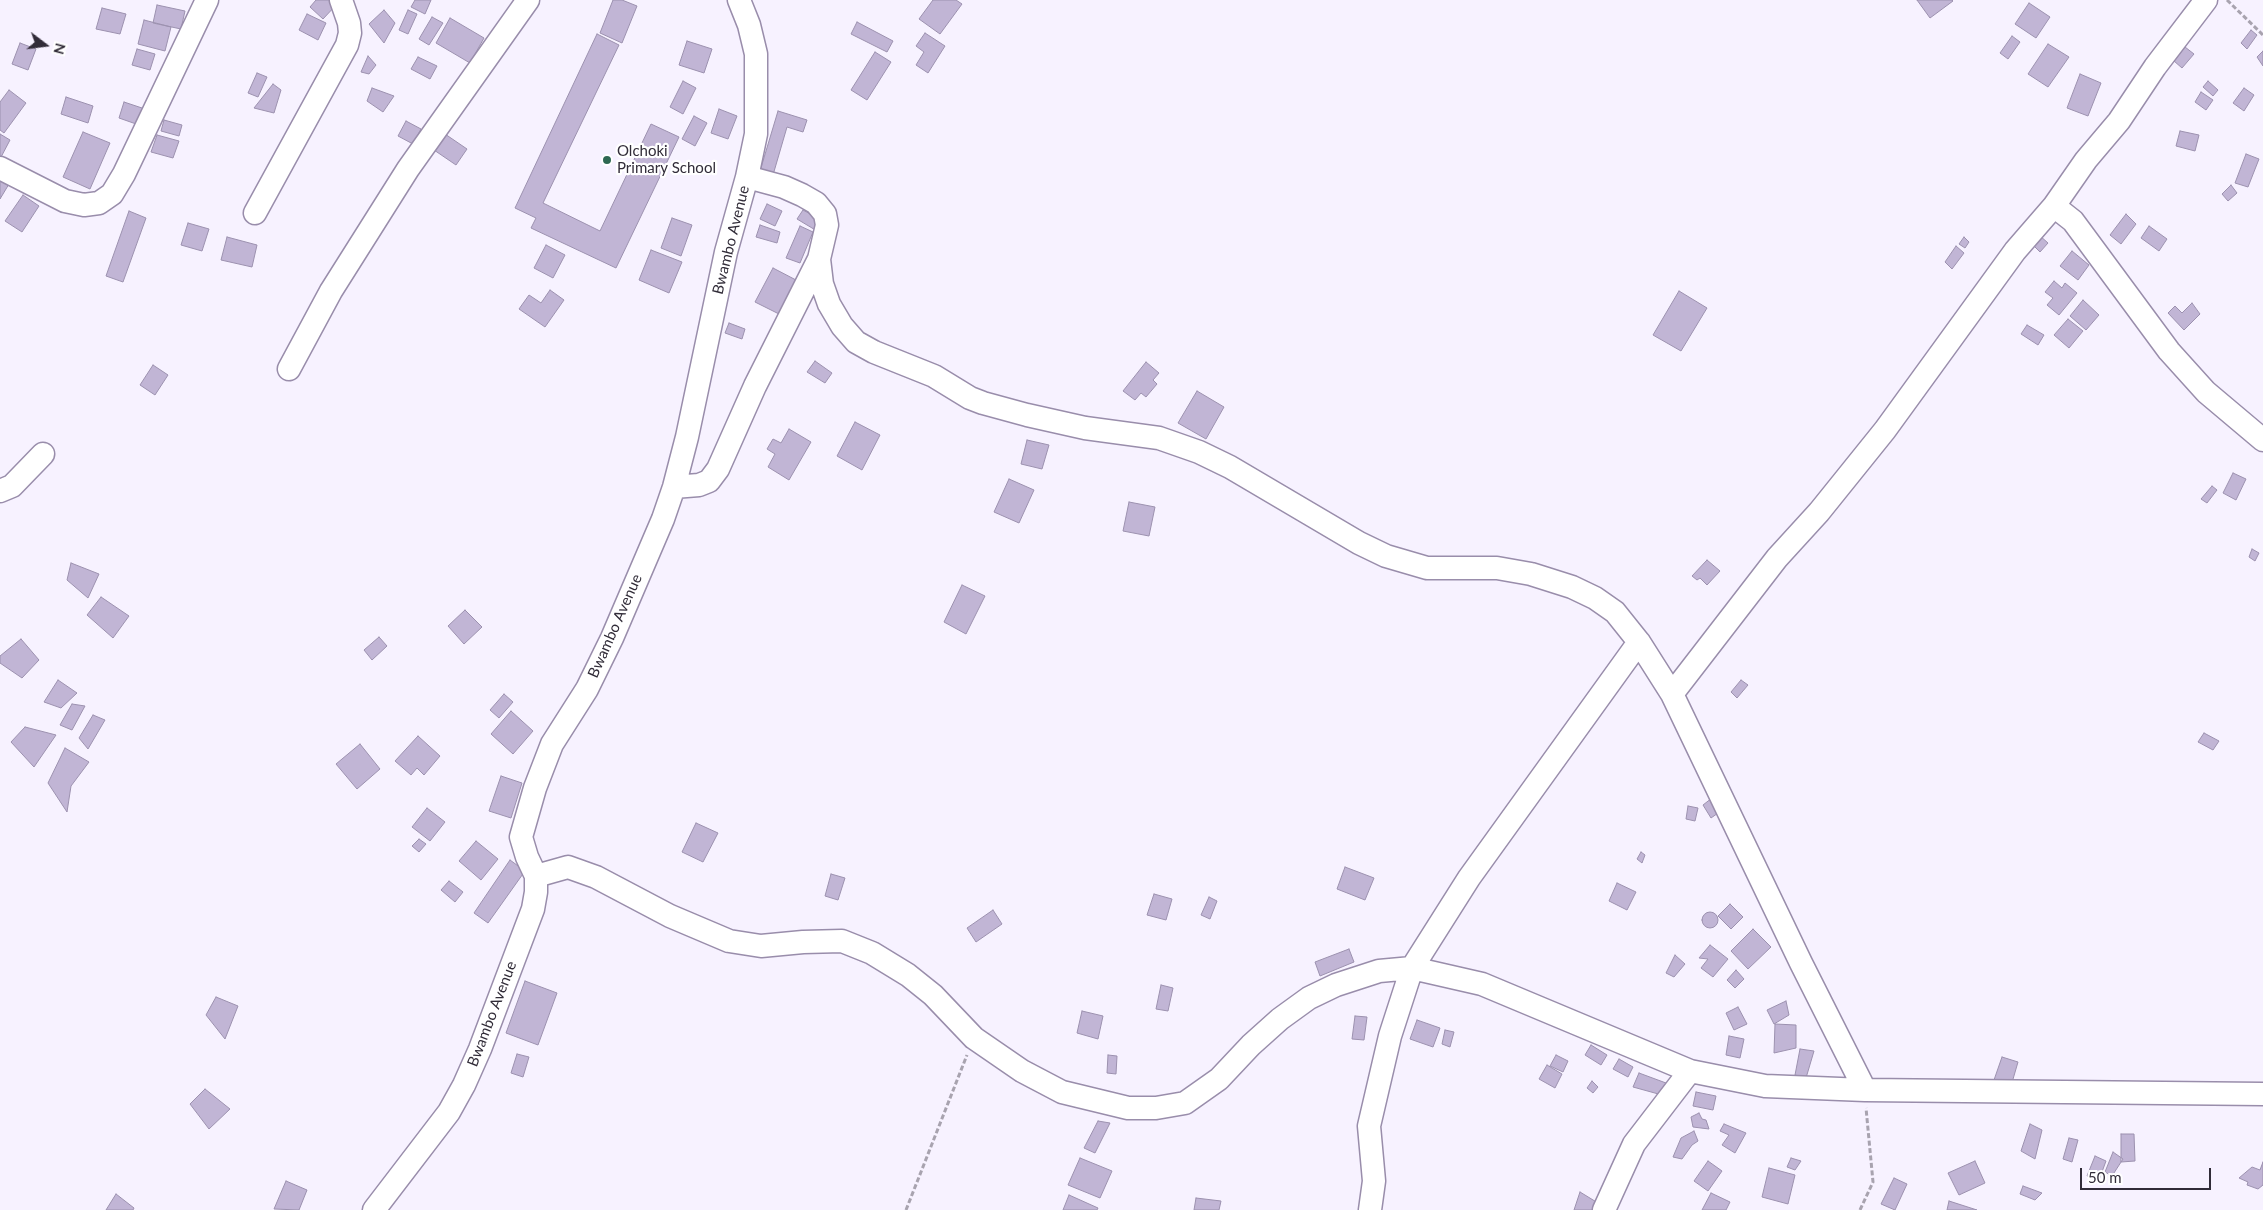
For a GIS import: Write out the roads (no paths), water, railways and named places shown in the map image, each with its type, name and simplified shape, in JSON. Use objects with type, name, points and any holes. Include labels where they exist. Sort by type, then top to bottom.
[{"type":"street","points":[[0,168],[65,201],[84,205],[99,203],[112,194],[132,157],[207,0]]},
{"type":"street","points":[[256,213],[347,45],[350,34],[349,23],[341,0]]},
{"type":"street","points":[[289,369],[331,291],[408,169],[528,0]]},
{"type":"street","name":"Bwambo Avenue","points":[[374,1210],[448,1112],[464,1084],[480,1049],[533,909],[536,876],[527,857],[521,837],[535,788],[552,744],[587,689],[612,638],[674,487],[687,437],[726,252],[747,177],[756,134],[756,54],[749,25],[739,0]]},
{"type":"street","points":[[1672,694],[1777,558],[1819,512],[1885,430],[2015,252],[2054,206],[2206,0]]},
{"type":"street","points":[[747,177],[784,187],[816,203],[825,214],[827,225],[819,259],[819,272],[829,304],[842,326],[856,342],[874,352],[934,376],[970,398],[1027,415],[1086,428],[1159,438],[1184,446],[1230,467],[1359,543],[1402,561],[1426,568],[1513,570],[1572,587],[1595,598],[1615,612],[1638,642],[1672,694],[1801,963],[1865,1090]]},
{"type":"street","points":[[2054,206],[2074,221],[2141,315],[2181,365],[2206,392],[2263,440]]},
{"type":"street","points":[[674,487],[699,485],[710,481],[718,469],[755,386],[819,259]]},
{"type":"street","points":[[0,491],[12,486],[43,454]]},
{"type":"street","points":[[1370,1210],[1374,1181],[1369,1126],[1390,1036],[1412,968],[1469,878],[1638,642]]},
{"type":"street","points":[[536,876],[568,867],[596,876],[670,916],[729,941],[761,946],[842,941],[872,953],[908,975],[933,995],[974,1038],[1022,1071],[1062,1092],[1128,1108],[1156,1108],[1186,1103],[1220,1079],[1251,1045],[1280,1019],[1309,998],[1336,985],[1379,971],[1412,968],[1482,984],[1690,1071],[1764,1086],[1865,1090],[2263,1094]]},
{"type":"street","points":[[1604,1210],[1634,1144],[1690,1071]]},
{"type":"place","name":"Olchoki Primary School","points":[[607,160]]}]
